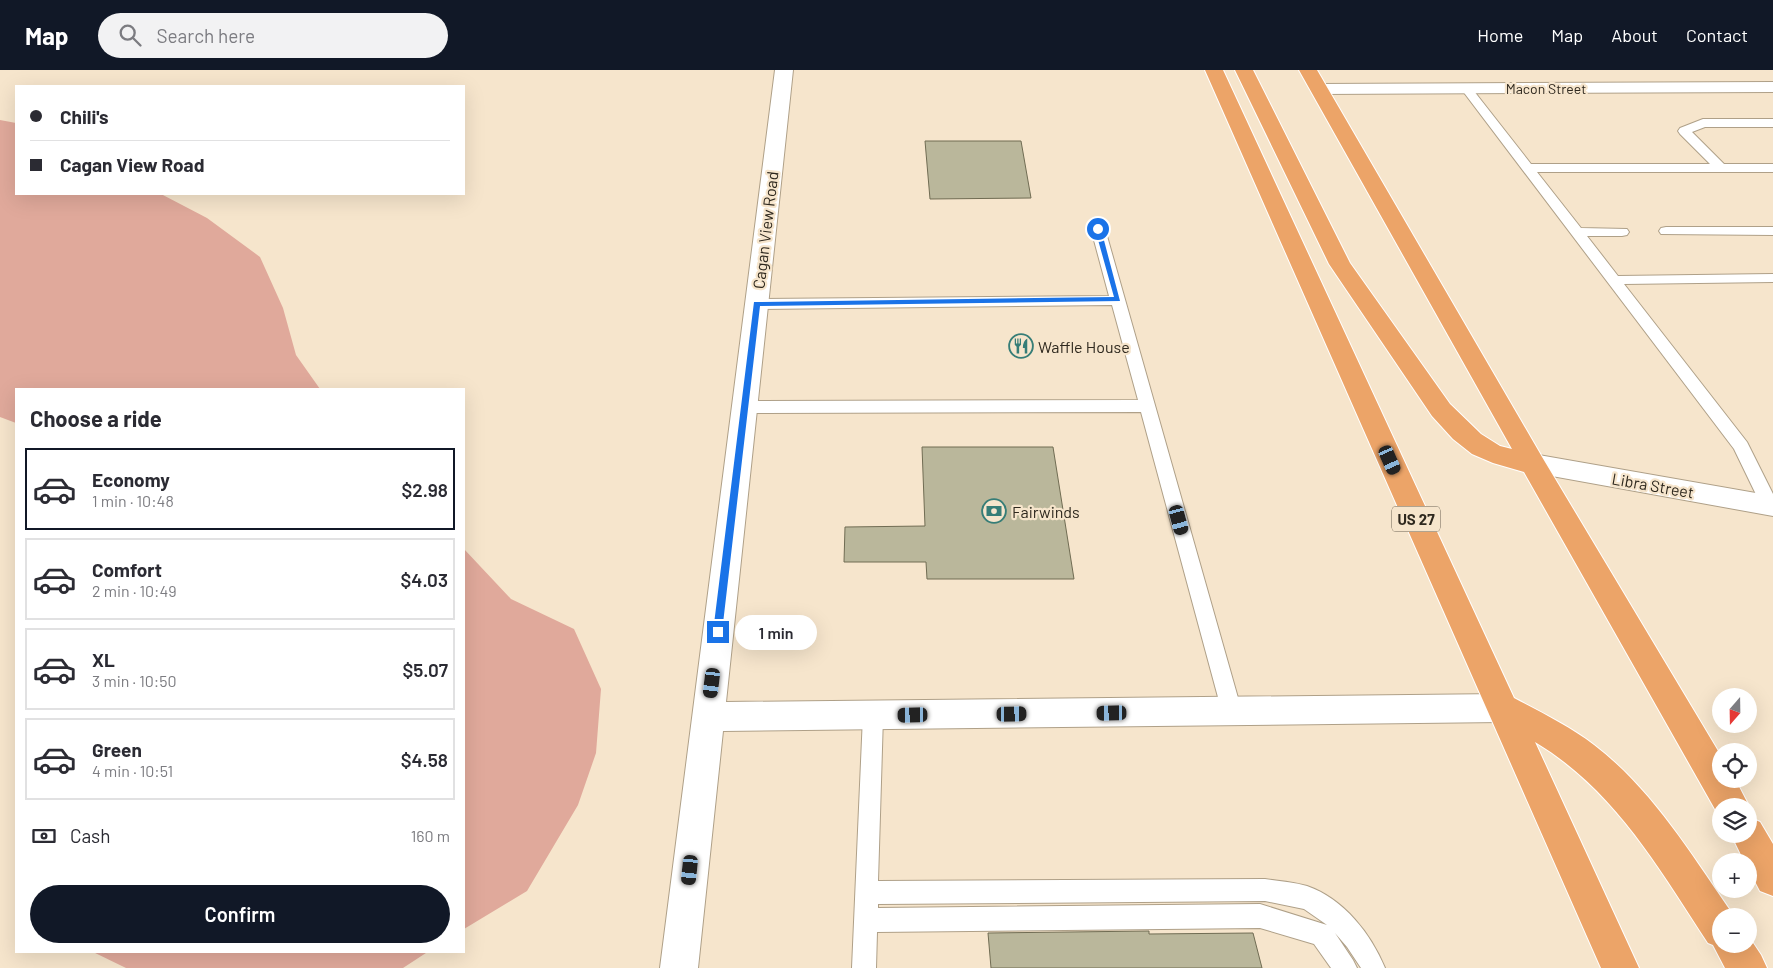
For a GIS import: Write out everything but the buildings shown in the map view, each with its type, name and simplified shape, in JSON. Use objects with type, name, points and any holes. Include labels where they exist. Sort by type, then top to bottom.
[{"type":"highway","name":"US 27","points":[[1214,70],[1620,968]]},
{"type":"highway","points":[[1244,70],[1340,264],[1441,410],[1459,430],[1479,447],[1501,457],[1532,464]]},
{"type":"highway","points":[[1308,70],[1532,464],[1727,798]]},
{"type":"highway","points":[[1502,708],[1546,731],[1576,751],[1617,786],[1646,822],[1712,917]]},
{"type":"highway","points":[[1753,843],[1773,878]]},
{"type":"highway","points":[[1737,953],[1748,968]]},
{"type":"street","name":"Cagan View Road","points":[[679,968],[784,70]]},
{"type":"street","name":"Macon Street","points":[[1319,89],[1773,88]]},
{"type":"street","name":"Libra Street","points":[[1532,464],[1771,506]]},
{"type":"street","points":[[708,717],[1502,708]]},
{"type":"lane","points":[[1466,88],[1741,446],[1771,506]]},
{"type":"lane","points":[[1721,168],[1684,131],[1703,123],[1773,123]]},
{"type":"lane","points":[[1527,168],[1773,168]]},
{"type":"lane","points":[[1098,229],[1232,712]]},
{"type":"lane","points":[[1666,231],[1773,231]]},
{"type":"lane","points":[[1576,232],[1622,232]]},
{"type":"lane","points":[[1613,280],[1773,278]]},
{"type":"lane","points":[[757,304],[1118,300]]},
{"type":"lane","points":[[744,407],[1148,406]]},
{"type":"lane","points":[[864,968],[873,716]]},
{"type":"lane","points":[[866,893],[1264,890],[1309,898],[1344,924],[1370,958],[1373,968]]},
{"type":"lane","points":[[866,920],[1260,916],[1322,935],[1345,968]]},
{"type":"shaded area","points":[[0,120],[15,123],[15,195],[163,195],[207,218],[260,257],[283,308],[296,355],[319,388],[15,388],[15,423],[0,417]]},
{"type":"shaded area","points":[[465,550],[511,599],[574,629],[601,689],[596,753],[578,805],[527,891],[465,928]]},
{"type":"shaded area","points":[[95,953],[426,953],[403,968],[126,968]]},
{"type":"place","name":"Waffle House","points":[[1021,346]]},
{"type":"place","name":"Fairwinds","points":[[994,511]]},
{"type":"route","points":[[718,632],[757,304],[1118,300],[1098,229]]}]
